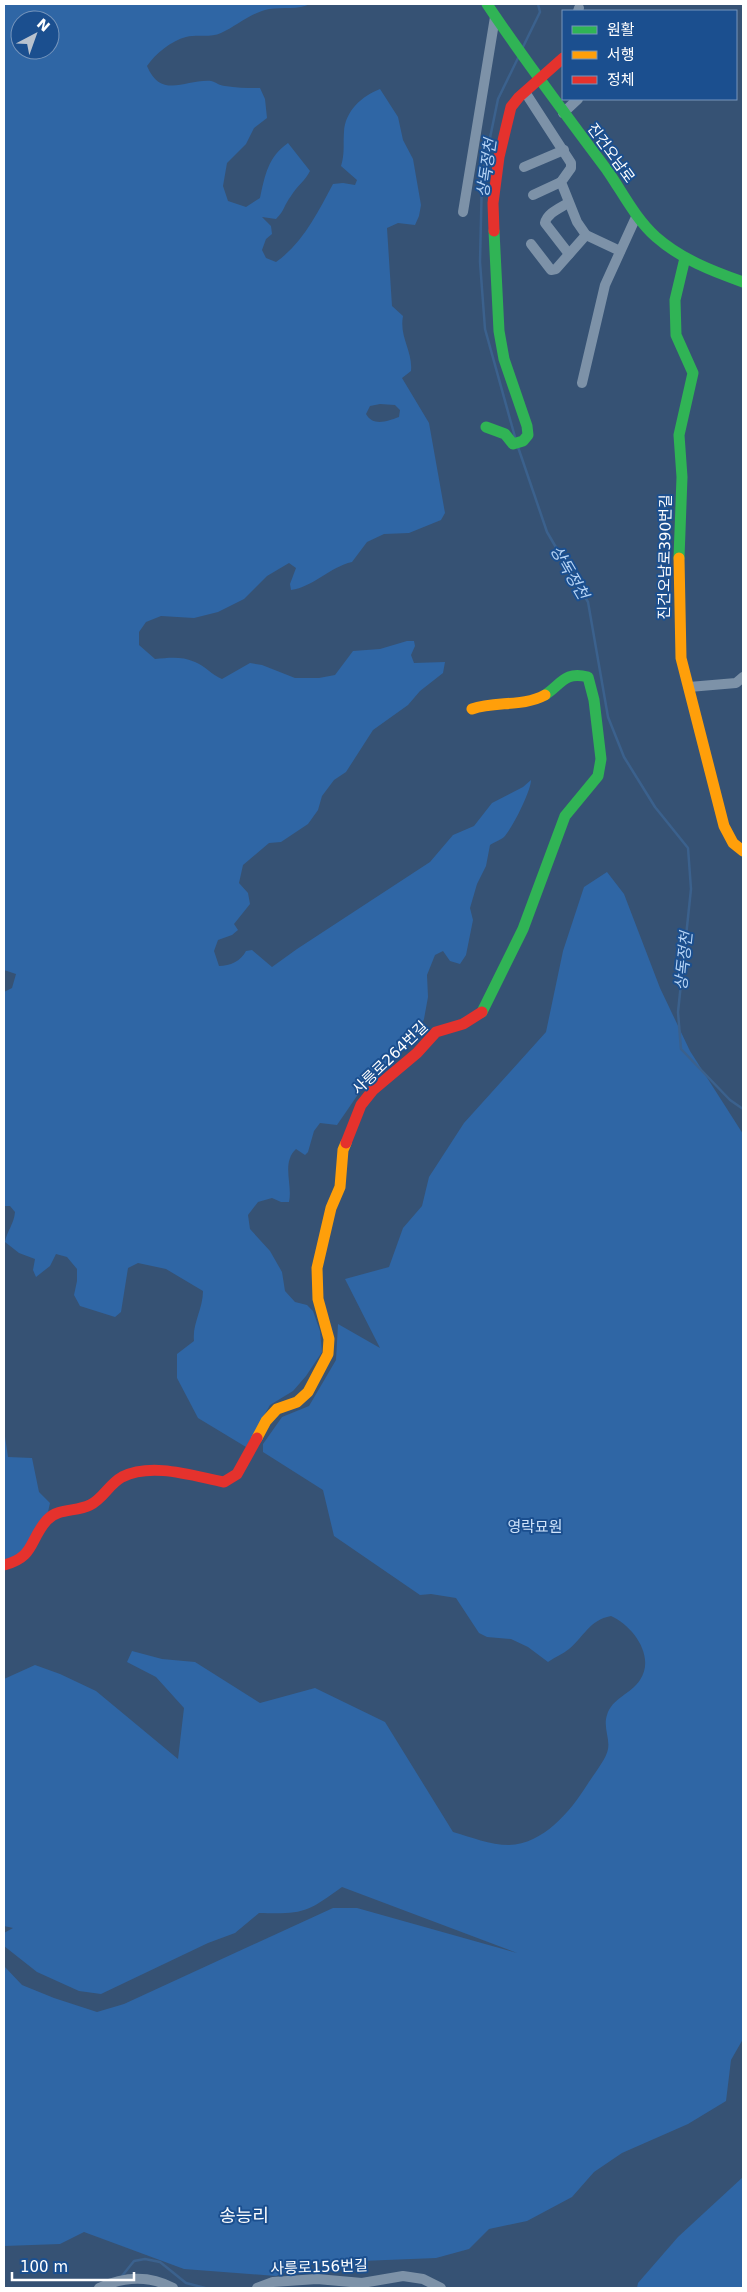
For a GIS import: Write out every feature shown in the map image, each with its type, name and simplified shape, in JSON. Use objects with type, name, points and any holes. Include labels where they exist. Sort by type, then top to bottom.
[{"type":"street","name":"진건오남로","points":[[487,4],[530,68],[622,191],[630,210],[636,217],[665,246],[707,269],[743,282]]},
{"type":"street","points":[[463,212],[465,190],[472,164],[495,17]]},
{"type":"street","points":[[486,427],[500,430],[518,443],[526,438],[528,431],[504,360],[499,332],[493,203],[499,158],[510,111],[514,102],[562,59]]},
{"type":"street","points":[[525,92],[564,150],[572,166],[561,182],[532,195]]},
{"type":"street","points":[[563,113],[577,100]]},
{"type":"street","points":[[524,167],[564,150]]},
{"type":"street","points":[[561,182],[568,203],[586,235],[620,250]]},
{"type":"street","points":[[568,203],[546,218],[545,223],[570,254]]},
{"type":"street","points":[[582,383],[605,285],[636,217]]},
{"type":"street","points":[[531,244],[551,270],[556,269],[586,235]]},
{"type":"street","name":"진건오남로390번길","points":[[685,258],[675,300],[676,335],[692,373],[679,441],[682,507],[679,565],[681,658],[724,826],[733,843],[743,851]]},
{"type":"street","name":"사릉로264번길","points":[[4,1565],[22,1560],[31,1551],[46,1521],[53,1514],[81,1509],[94,1503],[106,1490],[135,1472],[175,1473],[224,1482],[237,1474],[244,1464],[266,1421],[277,1409],[297,1402],[308,1392],[321,1371],[328,1354],[329,1339],[318,1299],[317,1268],[331,1208],[340,1187],[343,1150],[361,1105],[373,1090],[398,1066],[417,1053],[436,1032],[464,1024],[480,1013],[491,996],[523,929],[565,816],[598,776],[601,759],[594,700],[588,676],[580,674],[566,677],[540,697],[491,703],[472,709]]},
{"type":"street","points":[[689,687],[736,683],[743,677]]},
{"type":"street","name":"사릉로156번길","points":[[257,2288],[273,2282],[317,2279],[362,2284],[402,2276],[423,2279],[441,2288]]},
{"type":"street","points":[[99,2288],[110,2283],[128,2279],[158,2282],[173,2288]]},
{"type":"green space","points":[[4,4],[310,4],[296,8],[269,9],[256,13],[217,34],[190,36],[180,39],[164,48],[147,66],[159,82],[167,85],[175,86],[211,81],[223,86],[260,88],[265,99],[267,118],[254,128],[246,144],[227,163],[223,186],[228,201],[246,207],[260,198],[268,167],[281,148],[288,143],[310,171],[293,192],[276,219],[262,217],[271,226],[272,234],[266,239],[262,250],[266,258],[276,262],[302,236],[333,184],[355,185],[357,180],[341,166],[345,124],[351,111],[361,100],[380,89],[398,117],[403,140],[413,159],[421,205],[415,225],[398,223],[387,228],[392,306],[403,316],[403,331],[410,357],[411,371],[402,378],[429,423],[445,513],[441,520],[409,533],[384,534],[367,542],[352,562],[336,568],[299,588],[291,590],[290,584],[296,568],[289,563],[267,576],[244,599],[218,612],[194,618],[161,616],[146,622],[139,632],[139,645],[155,659],[175,658],[190,660],[222,679],[250,663],[262,665],[295,678],[319,678],[335,675],[353,651],[380,649],[407,641],[414,641],[415,646],[411,655],[414,663],[445,662],[443,673],[420,691],[408,705],[373,730],[346,772],[334,780],[322,796],[318,810],[308,824],[281,842],[269,843],[243,865],[239,883],[248,893],[250,904],[234,924],[238,930],[232,935],[218,940],[214,951],[219,966],[235,962],[246,951],[252,950],[272,967],[430,862],[453,835],[474,826],[492,803],[523,787],[531,780],[525,801],[512,826],[504,837],[490,845],[486,866],[477,884],[470,908],[473,920],[466,955],[460,964],[450,961],[443,951],[435,955],[427,975],[428,997],[424,1019],[415,1039],[370,1077],[337,1125],[320,1123],[314,1131],[308,1152],[305,1155],[296,1149],[289,1161],[288,1167],[289,1202],[281,1202],[272,1198],[258,1202],[248,1215],[250,1229],[270,1251],[282,1272],[285,1291],[295,1302],[307,1305],[313,1311],[320,1331],[322,1352],[293,1391],[270,1405],[246,1447],[198,1418],[177,1378],[177,1354],[194,1341],[203,1291],[166,1269],[138,1263],[128,1268],[121,1312],[115,1317],[80,1306],[74,1295],[77,1269],[67,1257],[56,1254],[50,1266],[36,1277],[33,1270],[35,1259],[19,1253],[5,1242],[15,1212],[10,1206],[4,1206],[4,992],[12,988],[16,974],[4,970]],"holes":[[[380,404],[395,405],[400,410],[399,417],[390,420],[377,422],[373,421],[366,414],[370,406]]]},
{"type":"green space","name":"영락묘원","points":[[607,872],[624,894],[660,988],[690,1051],[743,1134],[743,2039],[731,2060],[726,2101],[688,2124],[622,2153],[594,2172],[572,2197],[527,2221],[489,2229],[469,2249],[436,2258],[312,2263],[276,2276],[184,2269],[84,2232],[60,2244],[4,2246],[4,1966],[22,1985],[97,2012],[124,2004],[333,1908],[357,1908],[517,1953],[342,1887],[312,1907],[304,1910],[286,1913],[259,1913],[235,1933],[208,1943],[101,1994],[79,1991],[37,1972],[4,1946],[4,1933],[13,1928],[4,1926],[4,1679],[35,1665],[60,1674],[96,1691],[178,1759],[184,1708],[156,1677],[127,1662],[132,1651],[162,1659],[195,1662],[260,1703],[315,1688],[385,1722],[453,1832],[488,1842],[509,1845],[533,1839],[544,1833],[564,1816],[572,1806],[607,1753],[606,1719],[609,1709],[636,1685],[644,1671],[645,1661],[639,1642],[627,1626],[611,1616],[597,1621],[569,1649],[548,1662],[528,1647],[511,1639],[487,1637],[479,1633],[456,1598],[431,1594],[420,1595],[334,1536],[323,1490],[263,1452],[263,1444],[282,1417],[309,1406],[336,1360],[338,1324],[380,1348],[345,1279],[389,1267],[403,1228],[422,1206],[429,1177],[464,1123],[546,1032],[563,951],[584,887]]},
{"type":"green space","points":[[4,1430],[8,1457],[32,1458],[39,1492],[50,1503],[48,1512],[21,1554],[4,1560]]},
{"type":"green space","points":[[743,2177],[743,2288],[637,2288],[638,2283],[678,2237]]},
{"type":"waterway","name":"상독정천","points":[[522,49],[540,12],[538,4]]},
{"type":"waterway","name":"상독정천","points":[[515,437],[485,329],[480,262],[482,177],[498,99],[518,58]]},
{"type":"waterway","name":"상독정천","points":[[518,447],[547,532],[588,602],[608,717],[624,757],[655,807],[688,848],[691,889],[678,1012],[681,1049],[730,1100],[743,1109]]},
{"type":"waterway","points":[[122,2276],[134,2261],[145,2259],[160,2262],[186,2283],[205,2288]]},
{"type":"traffic: fast","points":[[487,4],[607,170],[635,214],[649,230],[666,245],[686,258],[708,269],[743,282]]},
{"type":"traffic: fast","points":[[486,427],[505,434],[513,444],[523,441],[528,435],[527,426],[504,359],[499,331],[494,231]]},
{"type":"traffic: fast","points":[[679,558],[682,477],[679,435],[693,373],[676,335],[675,300],[685,258]]},
{"type":"traffic: fast","points":[[482,1012],[523,929],[565,816],[598,776],[601,759],[594,700],[588,677],[568,677],[545,695]]},
{"type":"traffic: slow","points":[[679,558],[681,658],[724,826],[733,843],[743,851]]},
{"type":"traffic: slow","points":[[472,709],[490,705],[518,703],[545,695]]},
{"type":"traffic: slow","points":[[257,1438],[266,1421],[277,1409],[297,1402],[308,1392],[328,1354],[329,1339],[318,1299],[317,1268],[331,1208],[340,1187],[343,1150],[346,1143]]},
{"type":"traffic: jam","points":[[494,231],[493,203],[499,157],[511,107],[519,97],[562,59]]},
{"type":"traffic: jam","points":[[346,1143],[361,1105],[373,1090],[417,1053],[436,1032],[463,1024],[482,1012]]},
{"type":"traffic: jam","points":[[4,1565],[14,1562],[26,1553],[41,1527],[51,1516],[90,1505],[122,1477],[134,1473],[159,1470],[224,1482],[237,1474],[257,1438]]},
{"type":"district","name":"송능리","points":[[244,2216]]}]
